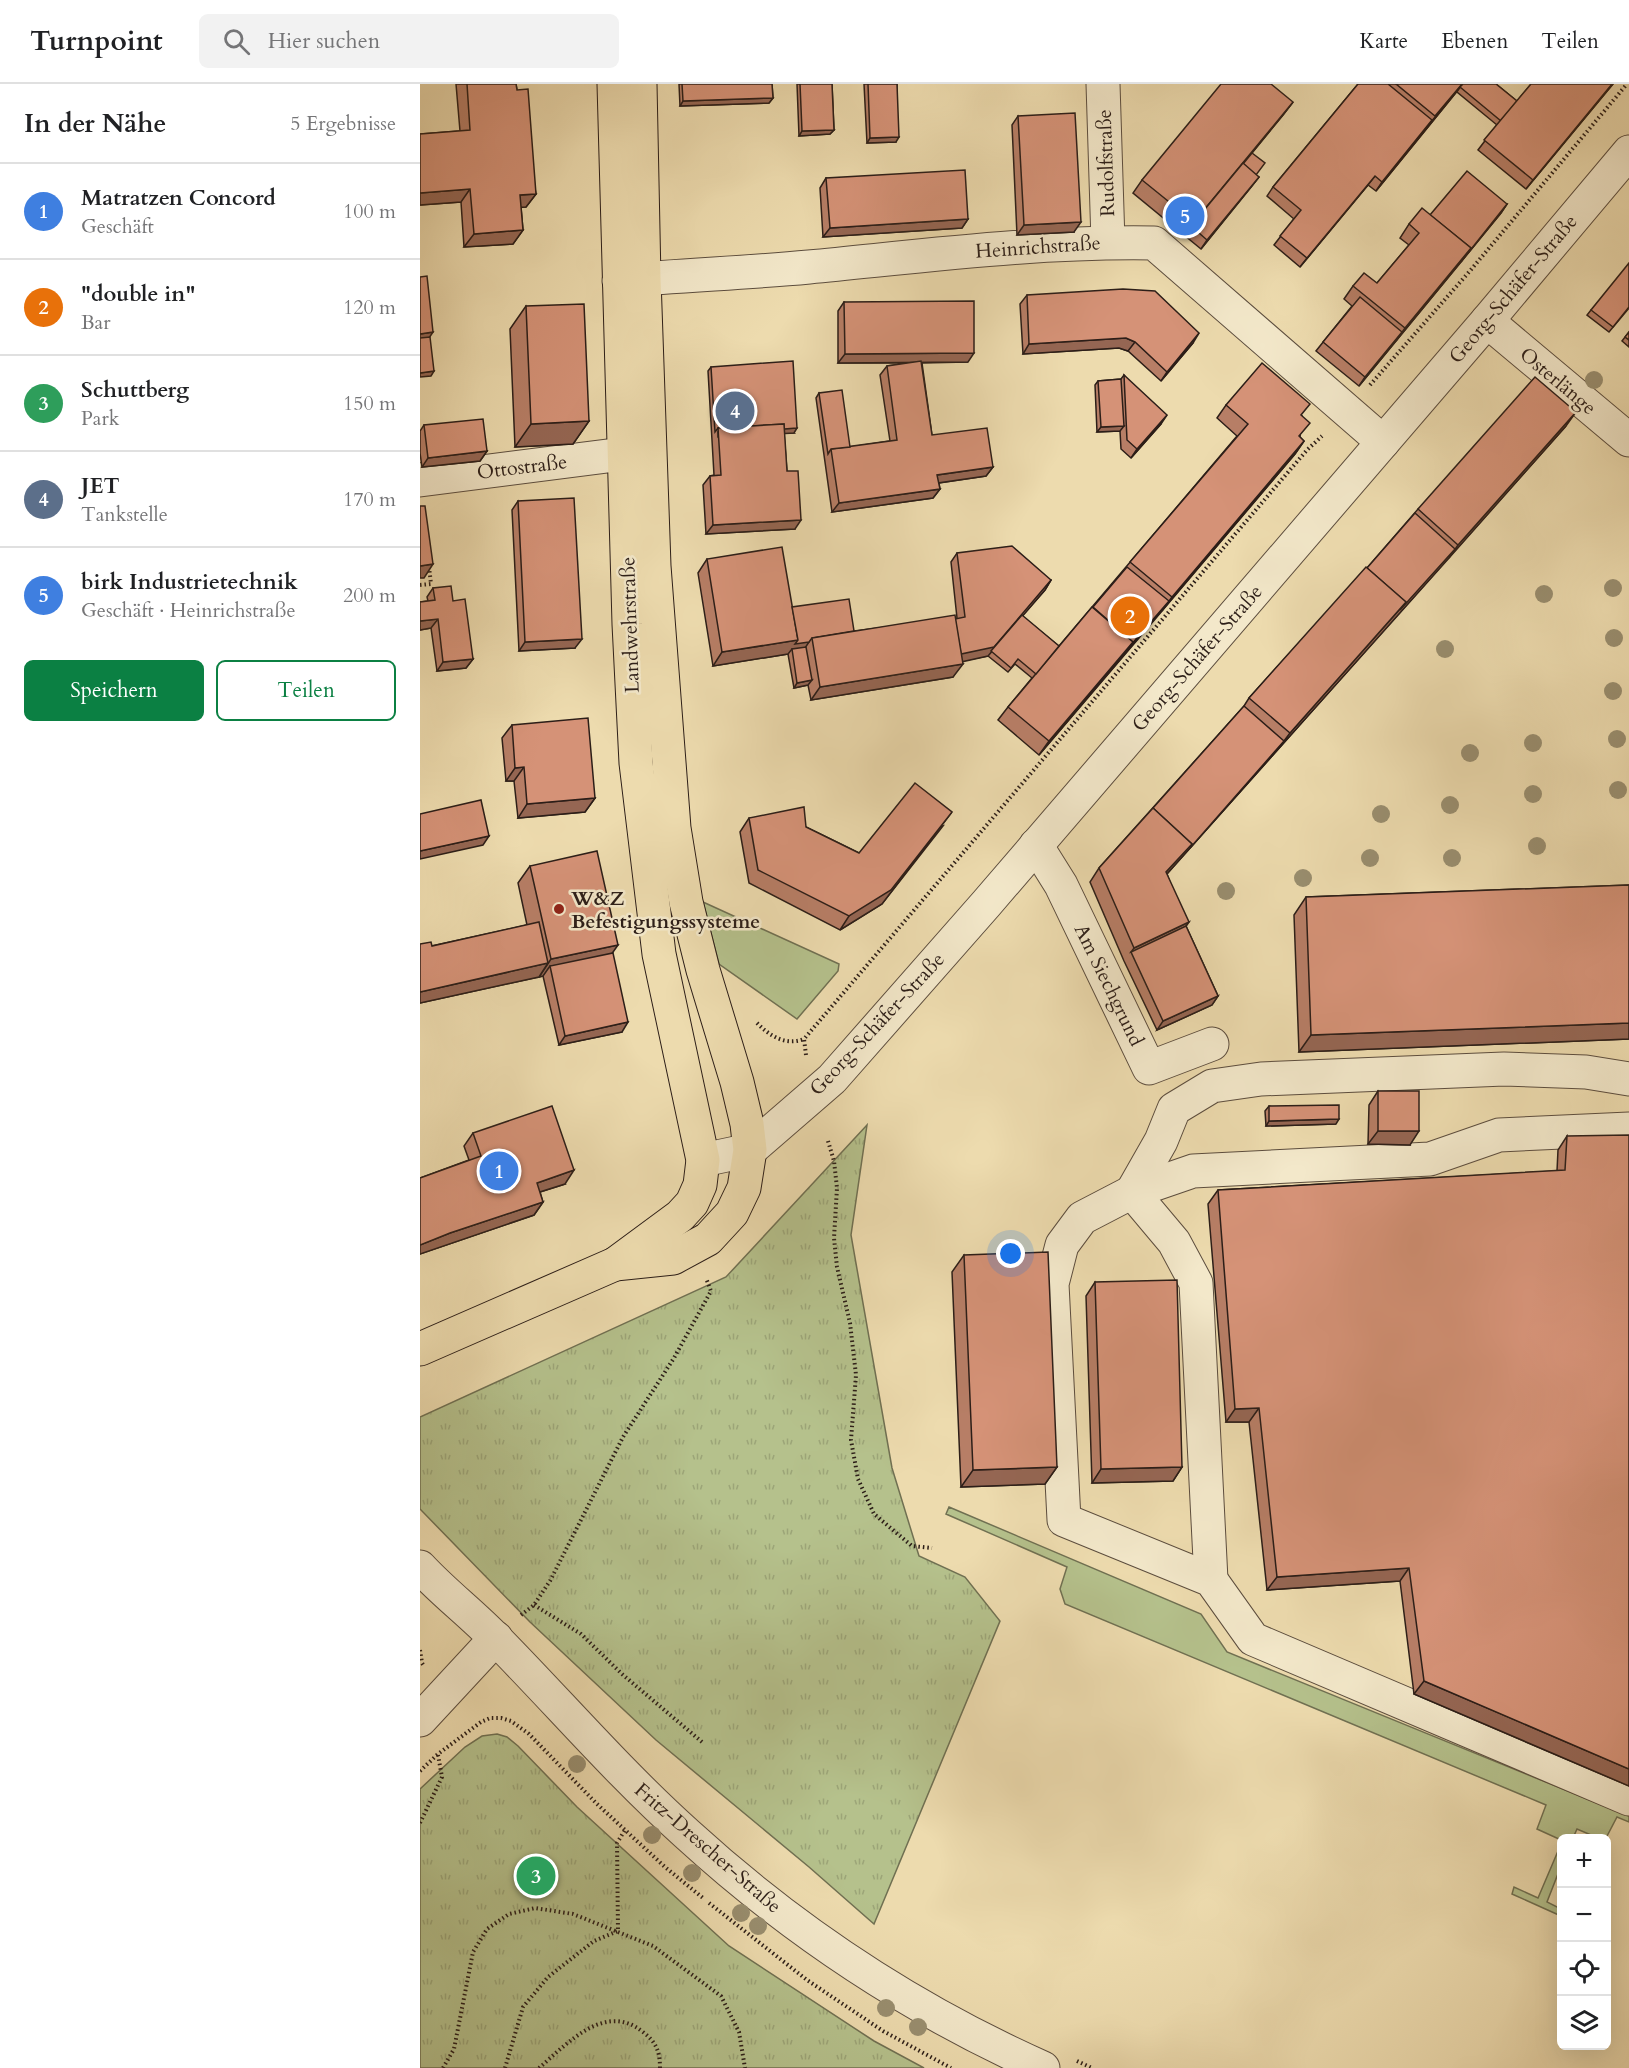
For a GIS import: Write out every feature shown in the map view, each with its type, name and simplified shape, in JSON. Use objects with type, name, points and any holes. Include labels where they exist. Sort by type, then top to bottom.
[{"type":"main road","name":"Landwehrstraße","points":[[614,84],[674,828],[686,902],[703,970],[737,1082],[747,1124],[750,1150]]},
{"type":"main road","name":"Landwehrstraße","points":[[640,84],[623,454],[636,763],[659,954],[704,1160]]},
{"type":"main road","points":[[615,1264],[674,1258],[708,1239],[732,1214],[744,1188],[750,1150]]},
{"type":"main road","points":[[420,1349],[615,1264],[680,1216],[692,1203],[700,1185],[704,1160]]},
{"type":"street","name":"Rudolfstraße","points":[[1103,84],[1108,242]]},
{"type":"street","name":"Georg-Schäfer-Straße","points":[[704,1160],[750,1150],[832,1079],[1383,442],[1629,152]]},
{"type":"street","name":"Heinrichstraße","points":[[631,280],[803,268],[1001,247],[1108,242],[1154,243],[1383,442]]},
{"type":"street","name":"Osterlänge","points":[[1487,321],[1629,440]]},
{"type":"street","name":"Ottostraße","points":[[420,480],[623,454]]},
{"type":"street","name":"Am Siechgrund","points":[[1036,845],[1061,885],[1149,1068],[1212,1044]]},
{"type":"street","points":[[1132,1192],[1161,1141],[1174,1109],[1212,1086],[1261,1079],[1504,1069],[1586,1072],[1629,1079]]},
{"type":"street","points":[[1629,1129],[1498,1135],[1430,1159],[1193,1171],[1132,1192],[1082,1218],[1062,1245],[1052,1284],[1064,1520],[1211,1580],[1253,1639],[1629,1799]]},
{"type":"street","points":[[1132,1192],[1174,1242],[1196,1283],[1211,1580]]},
{"type":"street","name":"Fritz-Drescher-Straße","points":[[420,1567],[505,1630],[620,1770],[687,1834],[763,1899],[847,1960],[919,2005],[1043,2068]]},
{"type":"street","points":[[420,1720],[505,1630]]},
{"type":"path","points":[[811,1096],[804,1039],[1307,450],[1347,411],[1469,272],[1627,84]]},
{"type":"path","points":[[420,585],[431,584],[428,562]]},
{"type":"path","points":[[828,1141],[834,1161],[837,1188],[834,1238],[837,1267],[850,1323],[856,1375],[851,1440],[858,1479],[874,1514],[912,1546],[932,1548]]},
{"type":"path","points":[[505,1630],[534,1605],[550,1581],[623,1437],[675,1358],[711,1291],[703,1270]]},
{"type":"path","points":[[534,1605],[581,1634],[621,1674],[702,1742]]},
{"type":"path","points":[[420,1823],[442,1777],[438,1754]]},
{"type":"path","points":[[618,1931],[617,1843],[625,1830]]},
{"type":"path","points":[[443,2068],[454,2049],[473,1952],[487,1929],[509,1914],[535,1908],[573,1914],[653,1946],[721,1996],[739,2032],[745,2068]]},
{"type":"path","points":[[504,2068],[523,2007],[548,1977],[594,1941],[618,1931]]},
{"type":"path","points":[[539,2068],[587,2028],[612,2020],[636,2027],[655,2042],[660,2068]]},
{"type":"green space","points":[[703,902],[839,964],[838,971],[797,1019],[719,964]]},
{"type":"green space","points":[[867,1125],[851,1235],[892,1468],[919,1556],[965,1577],[1000,1621],[874,1924],[656,1740],[530,1622],[420,1509],[420,1417],[726,1277]]},
{"type":"green space","points":[[949,1507],[1201,1614],[1227,1652],[1629,1816],[1629,1822],[1617,1817],[1608,1834],[1589,1834],[1577,1829],[1575,1834],[1557,1834],[1557,1838],[1537,1829],[1546,1805],[1065,1604],[1060,1589],[1067,1567],[946,1514]]},
{"type":"green space","points":[[497,1734],[507,1737],[518,1746],[577,1807],[729,1946],[874,2041],[924,2068],[420,2068],[420,1789],[465,1747],[482,1736]]},
{"type":"green space","points":[[1557,1853],[1557,1876],[1547,1902],[1557,1907],[1557,1914],[1512,1894],[1514,1887],[1538,1898]]},
{"type":"building","points":[[467,84],[516,84],[517,90],[528,89],[536,194],[520,195],[523,230],[474,234],[470,189],[420,193],[420,134],[470,130]]},
{"type":"building","points":[[682,84],[772,84],[773,98],[683,101]]},
{"type":"building","points":[[800,84],[832,84],[834,130],[802,131]]},
{"type":"building","points":[[868,84],[897,84],[899,137],[870,138]]},
{"type":"building","points":[[1221,84],[1271,84],[1293,102],[1194,222],[1142,180]]},
{"type":"building","points":[[1358,84],[1388,84],[1432,120],[1382,182],[1375,176],[1307,258],[1280,236],[1301,210],[1273,187]]},
{"type":"building","points":[[1396,84],[1462,84],[1435,116]]},
{"type":"building","points":[[1463,84],[1496,84],[1517,101],[1501,121],[1460,87]]},
{"type":"building","points":[[1531,84],[1612,84],[1533,180],[1484,140]]},
{"type":"building","points":[[1075,113],[1081,222],[1024,225],[1018,116]]},
{"type":"building","points":[[1252,153],[1265,163],[1256,175],[1243,164]]},
{"type":"building","points":[[1243,163],[1259,177],[1207,240],[1191,226]]},
{"type":"building","points":[[965,170],[968,219],[830,228],[826,178]]},
{"type":"building","points":[[1467,171],[1507,204],[1468,253],[1471,248],[1430,215]]},
{"type":"building","points":[[1422,208],[1471,248],[1405,328],[1353,286],[1364,273],[1377,283],[1419,233],[1409,224]]},
{"type":"building","points":[[1629,263],[1629,307],[1613,327],[1591,310]]},
{"type":"building","points":[[427,276],[433,332],[420,334],[420,277]]},
{"type":"building","points":[[1123,289],[1155,291],[1199,333],[1167,372],[1135,342],[1126,338],[1029,344],[1027,295]]},
{"type":"building","points":[[1360,297],[1402,332],[1365,377],[1323,342]]},
{"type":"building","points":[[974,301],[974,353],[845,354],[844,302]]},
{"type":"building","points":[[584,304],[589,421],[531,424],[526,306]]},
{"type":"building","points":[[430,337],[434,371],[420,373],[420,338]]},
{"type":"building","points":[[793,361],[797,428],[784,429],[784,424],[718,428],[715,432],[711,367]]},
{"type":"building","points":[[921,361],[932,435],[987,428],[993,467],[937,475],[940,489],[839,503],[831,449],[897,440],[887,366]]},
{"type":"building","points":[[1262,363],[1310,404],[1301,415],[1310,423],[1299,436],[1304,441],[1172,597],[1130,562],[1248,424],[1226,405]]},
{"type":"building","points":[[1124,375],[1167,415],[1137,449],[1127,440]]},
{"type":"building","points":[[1535,377],[1576,412],[1458,545],[1418,509]]},
{"type":"building","points":[[1121,379],[1124,426],[1101,427],[1098,381]]},
{"type":"building","points":[[842,390],[850,447],[831,449],[828,454],[819,393]]},
{"type":"building","points":[[483,419],[487,451],[428,458],[424,425]]},
{"type":"building","points":[[784,424],[787,471],[798,471],[801,520],[713,525],[710,476],[721,475],[718,428]]},
{"type":"building","points":[[574,498],[582,639],[525,642],[518,501]]},
{"type":"building","points":[[420,506],[425,506],[433,564],[420,566]]},
{"type":"building","points":[[1415,513],[1455,549],[1400,610],[1406,602],[1367,568]]},
{"type":"building","points":[[1012,546],[1051,580],[994,647],[961,654],[955,619],[965,617],[957,553]]},
{"type":"building","points":[[782,547],[798,640],[722,652],[707,559]]},
{"type":"building","points":[[1127,567],[1169,601],[1130,646],[1133,642],[1093,607]]},
{"type":"building","points":[[1366,567],[1406,602],[1290,733],[1249,698]]},
{"type":"building","points":[[451,586],[453,601],[465,599],[473,659],[443,662],[438,619],[420,621],[420,602],[435,600],[433,588]]},
{"type":"building","points":[[849,599],[854,631],[812,638],[809,642],[795,644],[798,640],[792,607]]},
{"type":"building","points":[[1092,607],[1133,642],[1049,741],[1008,707]]},
{"type":"building","points":[[955,615],[963,664],[820,687],[812,638]]},
{"type":"building","points":[[1022,615],[1059,646],[1036,674],[1018,659],[1011,668],[991,651]]},
{"type":"building","points":[[806,647],[812,680],[797,683],[792,649]]},
{"type":"building","points":[[1244,706],[1284,741],[1190,848],[1192,844],[1153,808]]},
{"type":"building","points":[[588,718],[595,798],[527,804],[524,767],[515,768],[512,725]]},
{"type":"building","points":[[915,783],[952,812],[891,890],[849,916],[758,870],[749,818],[804,807],[806,827],[859,853]]},
{"type":"building","points":[[481,800],[489,836],[420,851],[420,814]]},
{"type":"building","points":[[1153,808],[1192,844],[1166,872],[1189,922],[1134,948],[1099,868]]},
{"type":"building","name":"W&Z Befestigungssysteme","points":[[597,851],[618,945],[551,959],[530,866]]},
{"type":"building","points":[[1629,885],[1629,1023],[1311,1035],[1306,897]]},
{"type":"building","points":[[539,922],[548,963],[420,992],[420,944],[431,942],[432,946]]},
{"type":"building","points":[[1186,926],[1218,996],[1163,1021],[1131,952]]},
{"type":"building","points":[[613,953],[628,1022],[565,1036],[550,966]]},
{"type":"building","points":[[1378,1091],[1419,1091],[1419,1131],[1378,1131]]},
{"type":"building","points":[[1339,1105],[1339,1119],[1269,1121],[1269,1106]]},
{"type":"building","points":[[552,1106],[574,1170],[537,1183],[543,1202],[420,1245],[420,1178],[481,1156],[473,1133]]},
{"type":"building","points":[[1629,1135],[1629,1769],[1424,1681],[1409,1568],[1277,1577],[1259,1408],[1235,1409],[1218,1190],[1565,1170],[1567,1136]]},
{"type":"building","points":[[1048,1252],[1057,1467],[973,1470],[964,1255]]},
{"type":"building","points":[[1177,1280],[1182,1467],[1101,1469],[1095,1282]]},
{"type":"place","name":"birk Industrietechnik","points":[[1185,216]]},
{"type":"place","name":"JET","points":[[735,411]]},
{"type":"place","name":"\"double in\"","points":[[1130,616]]},
{"type":"place","name":"W&Z Befestigungssysteme","points":[[559,909]]},
{"type":"place","name":"Matratzen Concord","points":[[499,1171]]},
{"type":"place","name":"Schuttberg","points":[[536,1876]]}]
